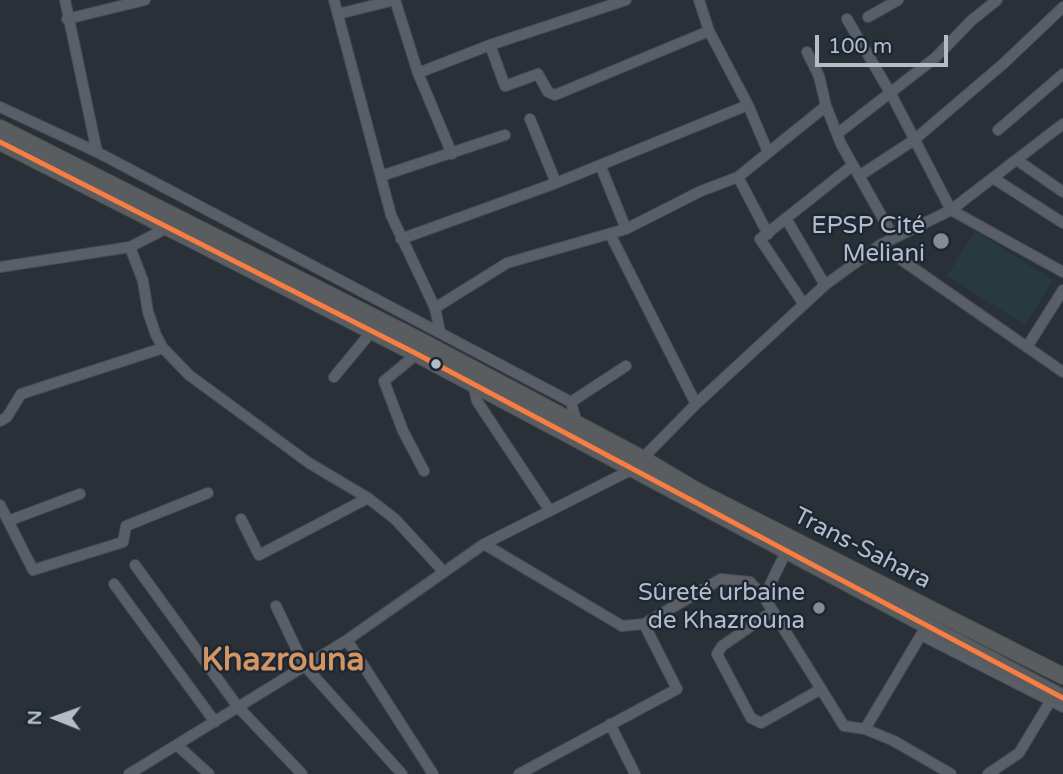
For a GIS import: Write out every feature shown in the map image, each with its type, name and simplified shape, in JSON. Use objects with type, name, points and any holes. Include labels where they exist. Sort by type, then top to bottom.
[{"type":"highway","points":[[0,128],[405,332],[577,424],[637,464],[786,552],[1057,699]]},
{"type":"highway","points":[[0,142],[473,384],[637,464]]},
{"type":"highway","name":"Trans-Sahara","points":[[637,464],[697,491],[1063,676]]},
{"type":"street","points":[[65,0],[97,152]]},
{"type":"street","points":[[67,19],[145,0]]},
{"type":"street","points":[[334,0],[381,176],[401,239],[435,308],[440,332]]},
{"type":"street","points":[[338,14],[395,0],[418,73],[452,154]]},
{"type":"street","points":[[418,73],[490,45],[626,0]]},
{"type":"street","points":[[699,0],[709,31],[748,105],[768,152]]},
{"type":"street","points":[[868,17],[898,0]]},
{"type":"street","points":[[837,134],[891,94],[997,0]]},
{"type":"street","points":[[803,303],[760,239],[856,170],[914,140],[1003,64],[1063,7]]},
{"type":"street","points":[[847,19],[891,94],[951,210],[1063,272]]},
{"type":"street","points":[[490,45],[505,86],[537,74],[548,92],[555,95],[709,31]]},
{"type":"street","points":[[807,52],[819,76],[826,106],[837,134],[894,238]]},
{"type":"street","points":[[998,130],[1063,74]]},
{"type":"street","points":[[401,239],[601,167],[748,105]]},
{"type":"street","points":[[435,308],[507,263],[626,229],[701,191],[738,177],[826,106]]},
{"type":"street","points":[[0,107],[97,152],[571,402],[577,424]]},
{"type":"street","points":[[530,119],[556,183]]},
{"type":"street","points":[[129,774],[347,640],[484,544],[637,464],[696,404],[825,285],[880,245],[951,210],[1063,124]]},
{"type":"street","points":[[381,176],[505,135]]},
{"type":"street","points":[[1017,160],[1063,192]]},
{"type":"street","points":[[601,167],[626,229]]},
{"type":"street","points":[[738,177],[768,234]]},
{"type":"street","points":[[993,178],[1063,223]]},
{"type":"street","points":[[787,220],[825,285]]},
{"type":"street","points":[[0,267],[130,247],[167,228]]},
{"type":"street","points":[[610,234],[696,404]]},
{"type":"street","points":[[880,245],[1063,371]]},
{"type":"street","points":[[130,247],[143,281],[148,312],[163,348],[202,387],[309,463],[368,498],[395,519],[443,571]]},
{"type":"street","points":[[1027,348],[1063,290]]},
{"type":"street","points":[[334,377],[372,331]]},
{"type":"street","points":[[0,421],[7,417],[21,394],[163,348]]},
{"type":"street","points":[[417,354],[384,381],[403,431],[424,471]]},
{"type":"street","points":[[571,402],[626,366]]},
{"type":"street","points":[[473,384],[477,401],[550,511]]},
{"type":"street","points":[[0,505],[31,569],[36,570],[123,542],[126,526],[208,493]]},
{"type":"street","points":[[8,522],[80,494]]},
{"type":"street","points":[[241,519],[259,555],[368,498]]},
{"type":"street","points":[[484,544],[622,626],[644,624],[721,579],[750,582],[764,597],[844,726],[865,729],[894,741],[951,774]]},
{"type":"street","points":[[764,597],[786,552]]},
{"type":"street","points":[[135,565],[238,707],[302,774]]},
{"type":"street","points":[[114,584],[215,722]]},
{"type":"street","points":[[276,606],[304,665],[402,774]]},
{"type":"street","points":[[773,611],[718,650],[718,658],[751,718],[761,723],[821,689]]},
{"type":"street","points":[[519,774],[677,689],[644,624]]},
{"type":"street","points":[[865,729],[921,635],[1057,699],[1063,707]]},
{"type":"street","points":[[347,640],[433,774]]},
{"type":"street","points":[[988,774],[1019,753],[1057,699]]},
{"type":"street","points":[[610,724],[635,774]]},
{"type":"street","points":[[178,746],[209,774]]},
{"type":"green space","points":[[975,231],[1053,280],[1025,325],[947,276]]},
{"type":"transit line","points":[[0,142],[417,354],[1063,698]]},
{"type":"place","name":"EPSP Cité Meliani","points":[[941,241]]},
{"type":"place","name":"Sûreté urbaine de Khazrouna","points":[[819,608]]},
{"type":"district","name":"Khazrouna","points":[[283,662]]}]
